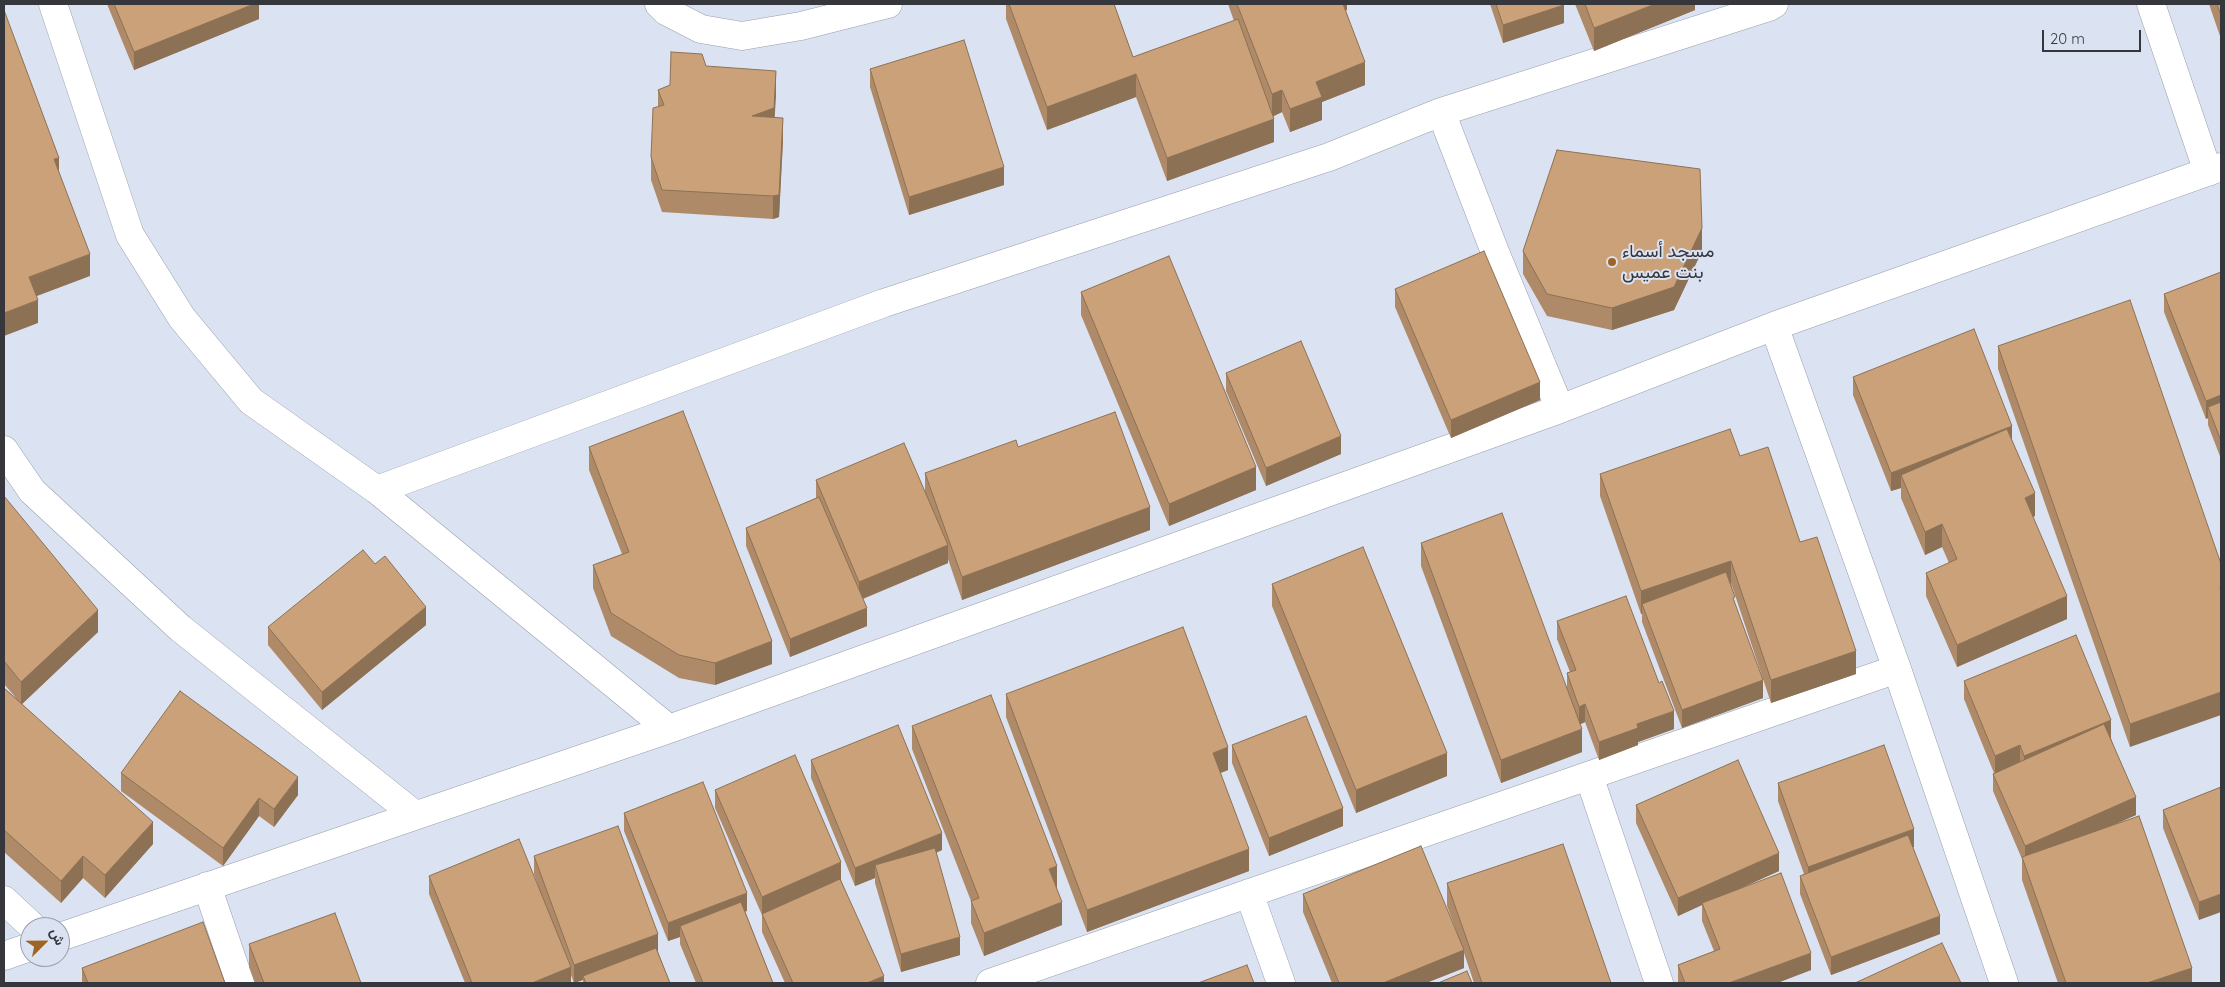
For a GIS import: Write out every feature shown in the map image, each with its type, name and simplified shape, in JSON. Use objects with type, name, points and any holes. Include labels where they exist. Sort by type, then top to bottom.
[{"type":"street","points":[[53,4],[130,235],[182,318],[251,401],[376,490],[669,728]]},
{"type":"street","points":[[659,4],[666,11],[702,29],[742,36],[801,26],[888,4]]},
{"type":"street","points":[[376,490],[884,303],[1329,157],[1441,112],[1774,4]]},
{"type":"street","points":[[70,934],[669,728],[1560,409],[1774,326],[2214,169],[2151,4]]},
{"type":"street","points":[[1441,112],[1495,252],[1560,409]]},
{"type":"street","points":[[1774,326],[1897,669],[2004,983]]},
{"type":"street","points":[[4,450],[32,491],[180,628],[415,815]]},
{"type":"street","points":[[990,983],[1897,669]]},
{"type":"street","points":[[1589,776],[1659,983]]},
{"type":"street","points":[[207,886],[240,983]]},
{"type":"street","points":[[1249,893],[1281,983]]},
{"type":"street","points":[[4,900],[22,917]]},
{"type":"street","points":[[4,956],[20,950]]},
{"type":"building","points":[[114,4],[254,4],[134,52]]},
{"type":"building","points":[[1009,4],[1114,4],[1133,57],[1238,19],[1274,119],[1167,158],[1136,74],[1047,107]]},
{"type":"building","points":[[1237,4],[1343,4],[1365,62],[1316,82],[1322,97],[1290,109],[1282,90],[1272,94]]},
{"type":"building","points":[[1496,4],[1563,4],[1564,5],[1503,25]]},
{"type":"building","points":[[1585,4],[1655,4],[1594,28]]},
{"type":"building","points":[[2217,4],[2221,4],[2221,16]]},
{"type":"building","points":[[4,10],[59,158],[54,159],[90,254],[29,277],[38,300],[4,313]]},
{"type":"building","points":[[964,40],[1004,167],[909,197],[870,69]]},
{"type":"building","points":[[671,52],[702,54],[706,66],[776,71],[774,108],[752,116],[783,118],[779,195],[662,190],[651,157],[653,108],[664,105],[658,90],[670,85]]},
{"type":"building","name":"مسجد أسماء بنت عميس","points":[[1557,150],[1700,169],[1702,228],[1674,287],[1612,308],[1547,294],[1523,251]]},
{"type":"building","points":[[1484,251],[1540,382],[1451,420],[1395,289]]},
{"type":"building","points":[[1169,256],[1256,467],[1169,504],[1081,292]]},
{"type":"building","points":[[2221,272],[2221,395],[2206,401],[2164,294]]},
{"type":"building","points":[[2130,300],[2221,564],[2221,692],[2130,724],[1998,346]]},
{"type":"building","points":[[1974,329],[2012,426],[1891,473],[1853,377]]},
{"type":"building","points":[[1301,341],[1341,436],[1266,468],[1226,373]]},
{"type":"building","points":[[2221,402],[2221,441],[2208,407]]},
{"type":"building","points":[[683,411],[772,641],[715,663],[679,655],[611,613],[593,565],[629,552],[589,447]]},
{"type":"building","points":[[1115,412],[1150,507],[962,577],[925,473],[1016,440],[1018,447]]},
{"type":"building","points":[[1730,429],[1740,456],[1768,447],[1800,542],[1817,537],[1856,651],[1771,680],[1731,561],[1641,591],[1600,474]]},
{"type":"building","points":[[2007,429],[2035,493],[2025,498],[2067,596],[1957,645],[1926,573],[1957,559],[1942,524],[1925,532],[1901,475]]},
{"type":"building","points":[[904,443],[948,545],[859,582],[816,480]]},
{"type":"building","points":[[4,496],[98,610],[21,682],[4,661]]},
{"type":"building","points":[[819,497],[867,608],[790,639],[746,528]]},
{"type":"building","points":[[1502,513],[1582,729],[1501,760],[1421,543]]},
{"type":"building","points":[[1363,547],[1447,753],[1356,790],[1272,584]]},
{"type":"building","points":[[363,550],[375,564],[385,556],[426,607],[322,692],[268,627]]},
{"type":"building","points":[[1726,572],[1735,597],[1733,598],[1763,680],[1682,710],[1642,604]]},
{"type":"building","points":[[1626,596],[1659,683],[1662,681],[1674,711],[1637,724],[1638,728],[1599,742],[1585,704],[1579,707],[1567,673],[1576,670],[1557,621]]},
{"type":"building","points":[[1183,627],[1228,747],[1213,753],[1249,849],[1087,910],[1006,694]]},
{"type":"building","points":[[2076,635],[2111,720],[2024,756],[2020,745],[1995,756],[1964,681]]},
{"type":"building","points":[[4,688],[153,822],[105,875],[83,856],[61,881],[4,830]]},
{"type":"building","points":[[180,691],[298,777],[274,809],[259,798],[223,848],[121,773]]},
{"type":"building","points":[[991,695],[1057,866],[1049,869],[1062,902],[984,933],[971,901],[979,898],[912,726]]},
{"type":"building","points":[[1306,716],[1343,808],[1269,838],[1232,745]]},
{"type":"building","points":[[2104,724],[2136,797],[2025,846],[1993,774]]},
{"type":"building","points":[[898,725],[942,833],[855,868],[811,760]]},
{"type":"building","points":[[1884,745],[1914,829],[1808,867],[1778,783]]},
{"type":"building","points":[[795,755],[841,862],[762,897],[715,790]]},
{"type":"building","points":[[1738,760],[1779,853],[1678,898],[1636,805]]},
{"type":"building","points":[[703,782],[747,893],[668,923],[624,813]]},
{"type":"building","points":[[2221,787],[2221,894],[2199,902],[2163,810]]},
{"type":"building","points":[[2139,816],[2192,968],[2147,983],[2066,983],[2022,857]]},
{"type":"building","points":[[618,826],[658,934],[574,965],[534,856]]},
{"type":"building","points":[[1908,835],[1940,916],[1831,957],[1800,876]]},
{"type":"building","points":[[519,839],[571,967],[532,983],[472,983],[429,876]]},
{"type":"building","points":[[1563,844],[1611,983],[1482,983],[1447,883]]},
{"type":"building","points":[[1421,846],[1464,950],[1383,983],[1339,983],[1303,894]]},
{"type":"building","points":[[935,848],[960,937],[901,954],[875,865]]},
{"type":"building","points":[[1781,873],[1811,953],[1729,983],[1685,983],[1678,965],[1720,949],[1702,903]]},
{"type":"building","points":[[840,879],[884,976],[867,983],[793,983],[762,914]]},
{"type":"building","points":[[741,902],[773,983],[703,983],[680,926]]},
{"type":"building","points":[[335,913],[361,983],[264,983],[249,944]]},
{"type":"building","points":[[203,922],[225,983],[88,983],[82,968]]},
{"type":"building","points":[[1942,943],[1961,983],[1855,983]]},
{"type":"building","points":[[656,948],[670,983],[586,983],[583,976]]},
{"type":"building","points":[[1247,965],[1254,983],[1198,983]]},
{"type":"building","points":[[1467,971],[1472,983],[1438,983]]},
{"type":"place","name":"مسجد أسماء بنت عميس","points":[[1612,262]]}]
